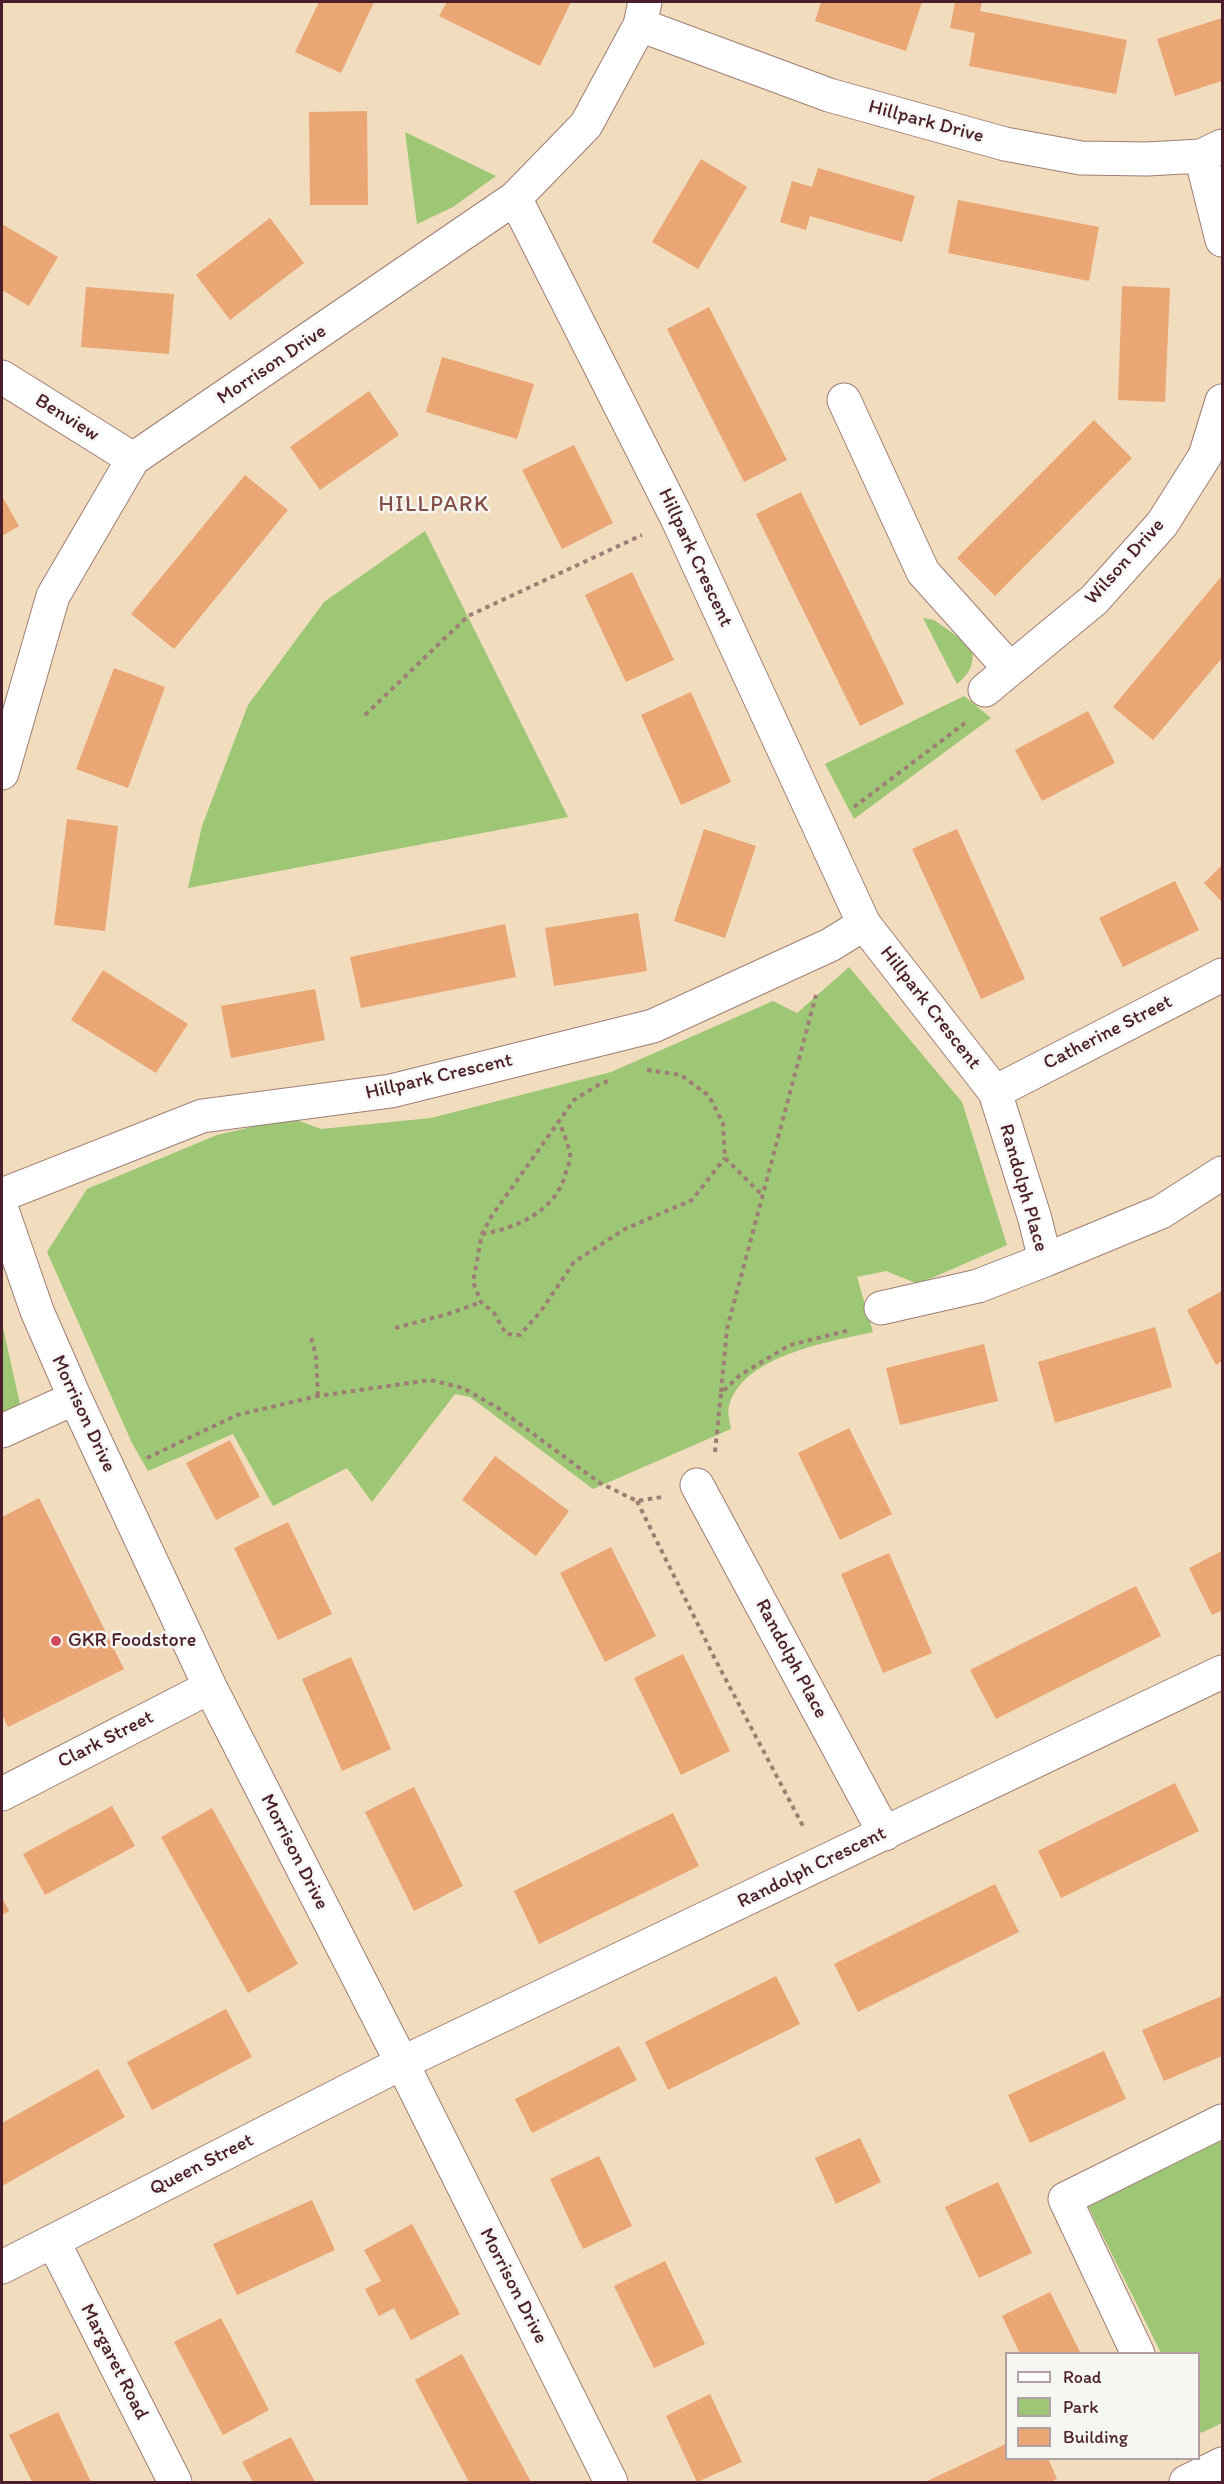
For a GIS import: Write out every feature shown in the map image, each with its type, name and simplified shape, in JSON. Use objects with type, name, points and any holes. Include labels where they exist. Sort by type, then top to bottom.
[{"type":"street","name":"Hillpark Drive","points":[[643,13],[829,95],[1005,144],[1081,158],[1147,159],[1212,151]]},
{"type":"street","name":"Morrison Drive","points":[[2,773],[53,596],[133,459],[515,198],[586,125],[643,13]]},
{"type":"street","points":[[1212,151],[1222,240]]},
{"type":"street","name":"Hillpark Crescent","points":[[515,198],[677,518],[864,924],[995,1092]]},
{"type":"street","name":"Benview","points":[[2,377],[133,459]]},
{"type":"street","points":[[844,400],[923,572],[1010,669]]},
{"type":"street","name":"Wilson Drive","points":[[985,690],[1094,600],[1162,524],[1204,456],[1222,401]]},
{"type":"street","name":"Hillpark Crescent","points":[[2,1195],[202,1116],[391,1091],[653,1026],[830,945],[864,924]]},
{"type":"street","name":"Catherine Street","points":[[995,1092],[1222,975]]},
{"type":"street","name":"Randolph Place","points":[[881,1308],[978,1286],[1024,1266],[1045,1260],[1035,1219],[995,1092]]},
{"type":"street","points":[[1045,1260],[1161,1212],[1222,1173]]},
{"type":"street","name":"Morrison Drive","points":[[2,1210],[37,1311],[75,1398],[210,1687],[402,2063],[611,2482]]},
{"type":"street","points":[[2,1431],[75,1398]]},
{"type":"street","name":"Randolph Place","points":[[697,1485],[885,1834]]},
{"type":"street","name":"Randolph Crescent","points":[[402,2063],[1222,1672]]},
{"type":"street","name":"Clark Street","points":[[2,1794],[210,1687]]},
{"type":"street","name":"Queen Street","points":[[2,2267],[402,2063]]},
{"type":"street","points":[[1137,2352],[1065,2199],[1222,2121]]},
{"type":"street","name":"Margaret Road","points":[[53,2241],[175,2482]]},
{"type":"path","points":[[364,715],[468,616],[677,518]]},
{"type":"path","points":[[822,830],[982,711],[985,690]]},
{"type":"path","points":[[111,1475],[237,1415],[318,1396],[430,1380],[463,1388],[498,1408],[600,1483],[637,1501],[670,1496],[697,1485],[714,1464],[727,1329],[830,945]]},
{"type":"path","points":[[618,1077],[598,1084],[574,1100],[482,1234],[473,1282],[481,1302],[494,1313],[506,1334],[520,1335],[541,1311],[574,1262],[625,1229],[692,1200],[724,1158],[723,1123],[709,1096],[681,1075],[639,1069]]},
{"type":"path","points":[[482,1234],[503,1230],[529,1218],[555,1197],[565,1179],[570,1156],[560,1122]]},
{"type":"path","points":[[724,1158],[763,1196]]},
{"type":"path","points":[[395,1328],[448,1314],[481,1302]]},
{"type":"path","points":[[721,1393],[740,1375],[790,1346],[869,1326],[881,1308]]},
{"type":"path","points":[[311,1338],[316,1355],[318,1396]]},
{"type":"path","points":[[637,1501],[715,1659],[823,1864]]},
{"type":"green space","points":[[405,132],[496,176],[453,207],[417,224]]},
{"type":"green space","points":[[425,531],[568,817],[188,888],[202,826],[248,705],[324,602]]},
{"type":"green space","points":[[923,618],[934,620],[971,646],[971,667],[966,676],[957,684]]},
{"type":"green space","points":[[964,696],[991,718],[854,819],[825,764]]},
{"type":"green space","points":[[849,967],[962,1102],[1007,1245],[918,1284],[886,1271],[857,1277],[873,1332],[812,1346],[769,1363],[751,1374],[737,1389],[728,1409],[731,1429],[593,1489],[470,1397],[455,1394],[372,1502],[347,1468],[273,1506],[233,1434],[148,1471],[132,1443],[47,1252],[87,1189],[217,1135],[291,1118],[321,1129],[431,1118],[611,1072],[773,1001],[797,1013]]},
{"type":"green space","points":[[2,1323],[21,1409],[2,1418]]},
{"type":"green space","points":[[1222,2137],[1222,2423],[1201,2433],[1200,2352],[1161,2352],[1087,2204]]},
{"type":"building","points":[[319,2],[374,2],[341,73],[295,52]]},
{"type":"building","points":[[447,2],[571,2],[540,66],[439,16]]},
{"type":"building","points":[[821,2],[922,2],[906,51],[815,21]]},
{"type":"building","points":[[955,2],[982,2],[980,11],[1127,40],[1116,94],[969,66],[975,33],[950,28]]},
{"type":"building","points":[[1222,18],[1222,81],[1175,96],[1157,39]]},
{"type":"building","points":[[367,111],[368,205],[310,205],[309,112]]},
{"type":"building","points":[[701,159],[747,187],[698,269],[652,242]]},
{"type":"building","points":[[818,168],[915,196],[902,242],[810,216],[806,230],[780,222],[792,181],[812,187]]},
{"type":"building","points":[[958,200],[1099,227],[1089,281],[948,253]]},
{"type":"building","points":[[270,218],[304,263],[230,320],[196,275]]},
{"type":"building","points":[[2,224],[58,257],[29,306],[2,290]]},
{"type":"building","points":[[1122,286],[1170,288],[1165,402],[1118,400]]},
{"type":"building","points":[[86,287],[174,294],[169,354],[81,347]]},
{"type":"building","points":[[709,307],[787,460],[744,482],[667,329]]},
{"type":"building","points":[[442,357],[534,384],[517,439],[426,412]]},
{"type":"building","points":[[369,391],[399,435],[320,490],[290,447]]},
{"type":"building","points":[[1094,420],[1132,458],[995,596],[957,558]]},
{"type":"building","points":[[574,445],[613,523],[562,549],[522,470]]},
{"type":"building","points":[[245,475],[288,510],[174,649],[131,614]]},
{"type":"building","points":[[801,492],[904,704],[860,726],[756,514]]},
{"type":"building","points":[[2,496],[19,526],[2,536]]},
{"type":"building","points":[[632,572],[674,660],[626,682],[585,595]]},
{"type":"building","points":[[1220,578],[1222,580],[1222,658],[1153,740],[1113,707]]},
{"type":"building","points":[[114,668],[165,687],[128,788],[76,769]]},
{"type":"building","points":[[691,692],[731,782],[681,805],[641,715]]},
{"type":"building","points":[[1088,711],[1115,763],[1042,801],[1015,750]]},
{"type":"building","points":[[67,819],[118,826],[105,931],[54,925]]},
{"type":"building","points":[[704,829],[756,846],[725,938],[674,921]]},
{"type":"building","points":[[957,829],[1025,979],[981,999],[912,849]]},
{"type":"building","points":[[1222,865],[1222,902],[1204,883]]},
{"type":"building","points":[[1175,881],[1199,930],[1123,967],[1099,918]]},
{"type":"building","points":[[638,913],[647,971],[554,986],[545,928]]},
{"type":"building","points":[[505,924],[516,977],[361,1008],[350,957]]},
{"type":"building","points":[[103,970],[188,1024],[156,1073],[71,1020]]},
{"type":"building","points":[[315,989],[325,1040],[231,1058],[221,1006]]},
{"type":"building","points":[[1222,1291],[1222,1361],[1216,1365],[1187,1310]]},
{"type":"building","points":[[1155,1327],[1172,1387],[1055,1423],[1038,1362]]},
{"type":"building","points":[[984,1344],[998,1401],[900,1425],[886,1368]]},
{"type":"building","points":[[849,1428],[892,1514],[840,1540],[798,1453]]},
{"type":"building","points":[[230,1440],[260,1497],[216,1520],[186,1463]]},
{"type":"building","points":[[495,1456],[569,1511],[536,1556],[462,1500]]},
{"type":"building","name":"GKR Foodstore","points":[[39,1498],[124,1669],[8,1727],[2,1714],[2,1517]]},
{"type":"building","points":[[288,1522],[332,1614],[278,1640],[234,1548]]},
{"type":"building","points":[[611,1547],[656,1636],[605,1662],[560,1573]]},
{"type":"building","points":[[1222,1551],[1222,1610],[1212,1615],[1189,1568]]},
{"type":"building","points":[[889,1553],[932,1653],[883,1673],[841,1574]]},
{"type":"building","points":[[1136,1586],[1161,1636],[996,1719],[970,1670]]},
{"type":"building","points":[[683,1654],[730,1751],[681,1775],[634,1678]]},
{"type":"building","points":[[351,1657],[391,1749],[342,1771],[302,1679]]},
{"type":"building","points":[[1175,1783],[1199,1831],[1061,1898],[1038,1851]]},
{"type":"building","points":[[414,1787],[463,1886],[414,1911],[365,1812]]},
{"type":"building","points":[[112,1806],[135,1846],[45,1895],[23,1854]]},
{"type":"building","points":[[212,1808],[298,1964],[248,1993],[161,1837]]},
{"type":"building","points":[[673,1813],[699,1866],[539,1944],[514,1891]]},
{"type":"building","points":[[995,1884],[1019,1932],[858,2012],[834,1964]]},
{"type":"building","points":[[2,1897],[9,1911],[2,1915]]},
{"type":"building","points":[[776,1976],[800,2024],[668,2090],[645,2042]]},
{"type":"building","points":[[1222,1996],[1222,2056],[1164,2081],[1142,2030]]},
{"type":"building","points":[[226,2009],[252,2057],[152,2110],[127,2062]]},
{"type":"building","points":[[619,2046],[637,2080],[532,2133],[515,2099]]},
{"type":"building","points":[[1104,2051],[1126,2099],[1030,2143],[1008,2095]]},
{"type":"building","points":[[98,2069],[125,2117],[2,2186],[2,2123]]},
{"type":"building","points":[[860,2138],[881,2182],[836,2204],[815,2158]]},
{"type":"building","points":[[599,2156],[632,2226],[583,2249],[550,2179]]},
{"type":"building","points":[[998,2182],[1032,2253],[979,2278],[945,2207]]},
{"type":"building","points":[[312,2200],[335,2250],[237,2295],[213,2244]]},
{"type":"building","points":[[412,2224],[460,2314],[411,2340],[394,2308],[379,2316],[365,2289],[381,2281],[364,2250]]},
{"type":"building","points":[[665,2261],[705,2344],[654,2368],[614,2286]]},
{"type":"building","points":[[1050,2292],[1080,2352],[1019,2352],[1002,2316]]},
{"type":"building","points":[[221,2318],[269,2410],[223,2435],[174,2342]]},
{"type":"building","points":[[462,2354],[531,2482],[469,2482],[415,2380]]},
{"type":"building","points":[[710,2394],[742,2462],[697,2482],[666,2416]]},
{"type":"building","points":[[58,2412],[91,2482],[32,2482],[9,2435]]},
{"type":"building","points":[[291,2437],[315,2482],[253,2482],[242,2462]]},
{"type":"building","points":[[1005,2444],[1005,2460],[1049,2460],[1057,2479],[1050,2482],[925,2482]]},
{"type":"place","name":"GKR Foodstore","points":[[56,1641]]},
{"type":"district","name":"HILLPARK","points":[[434,505]]}]
